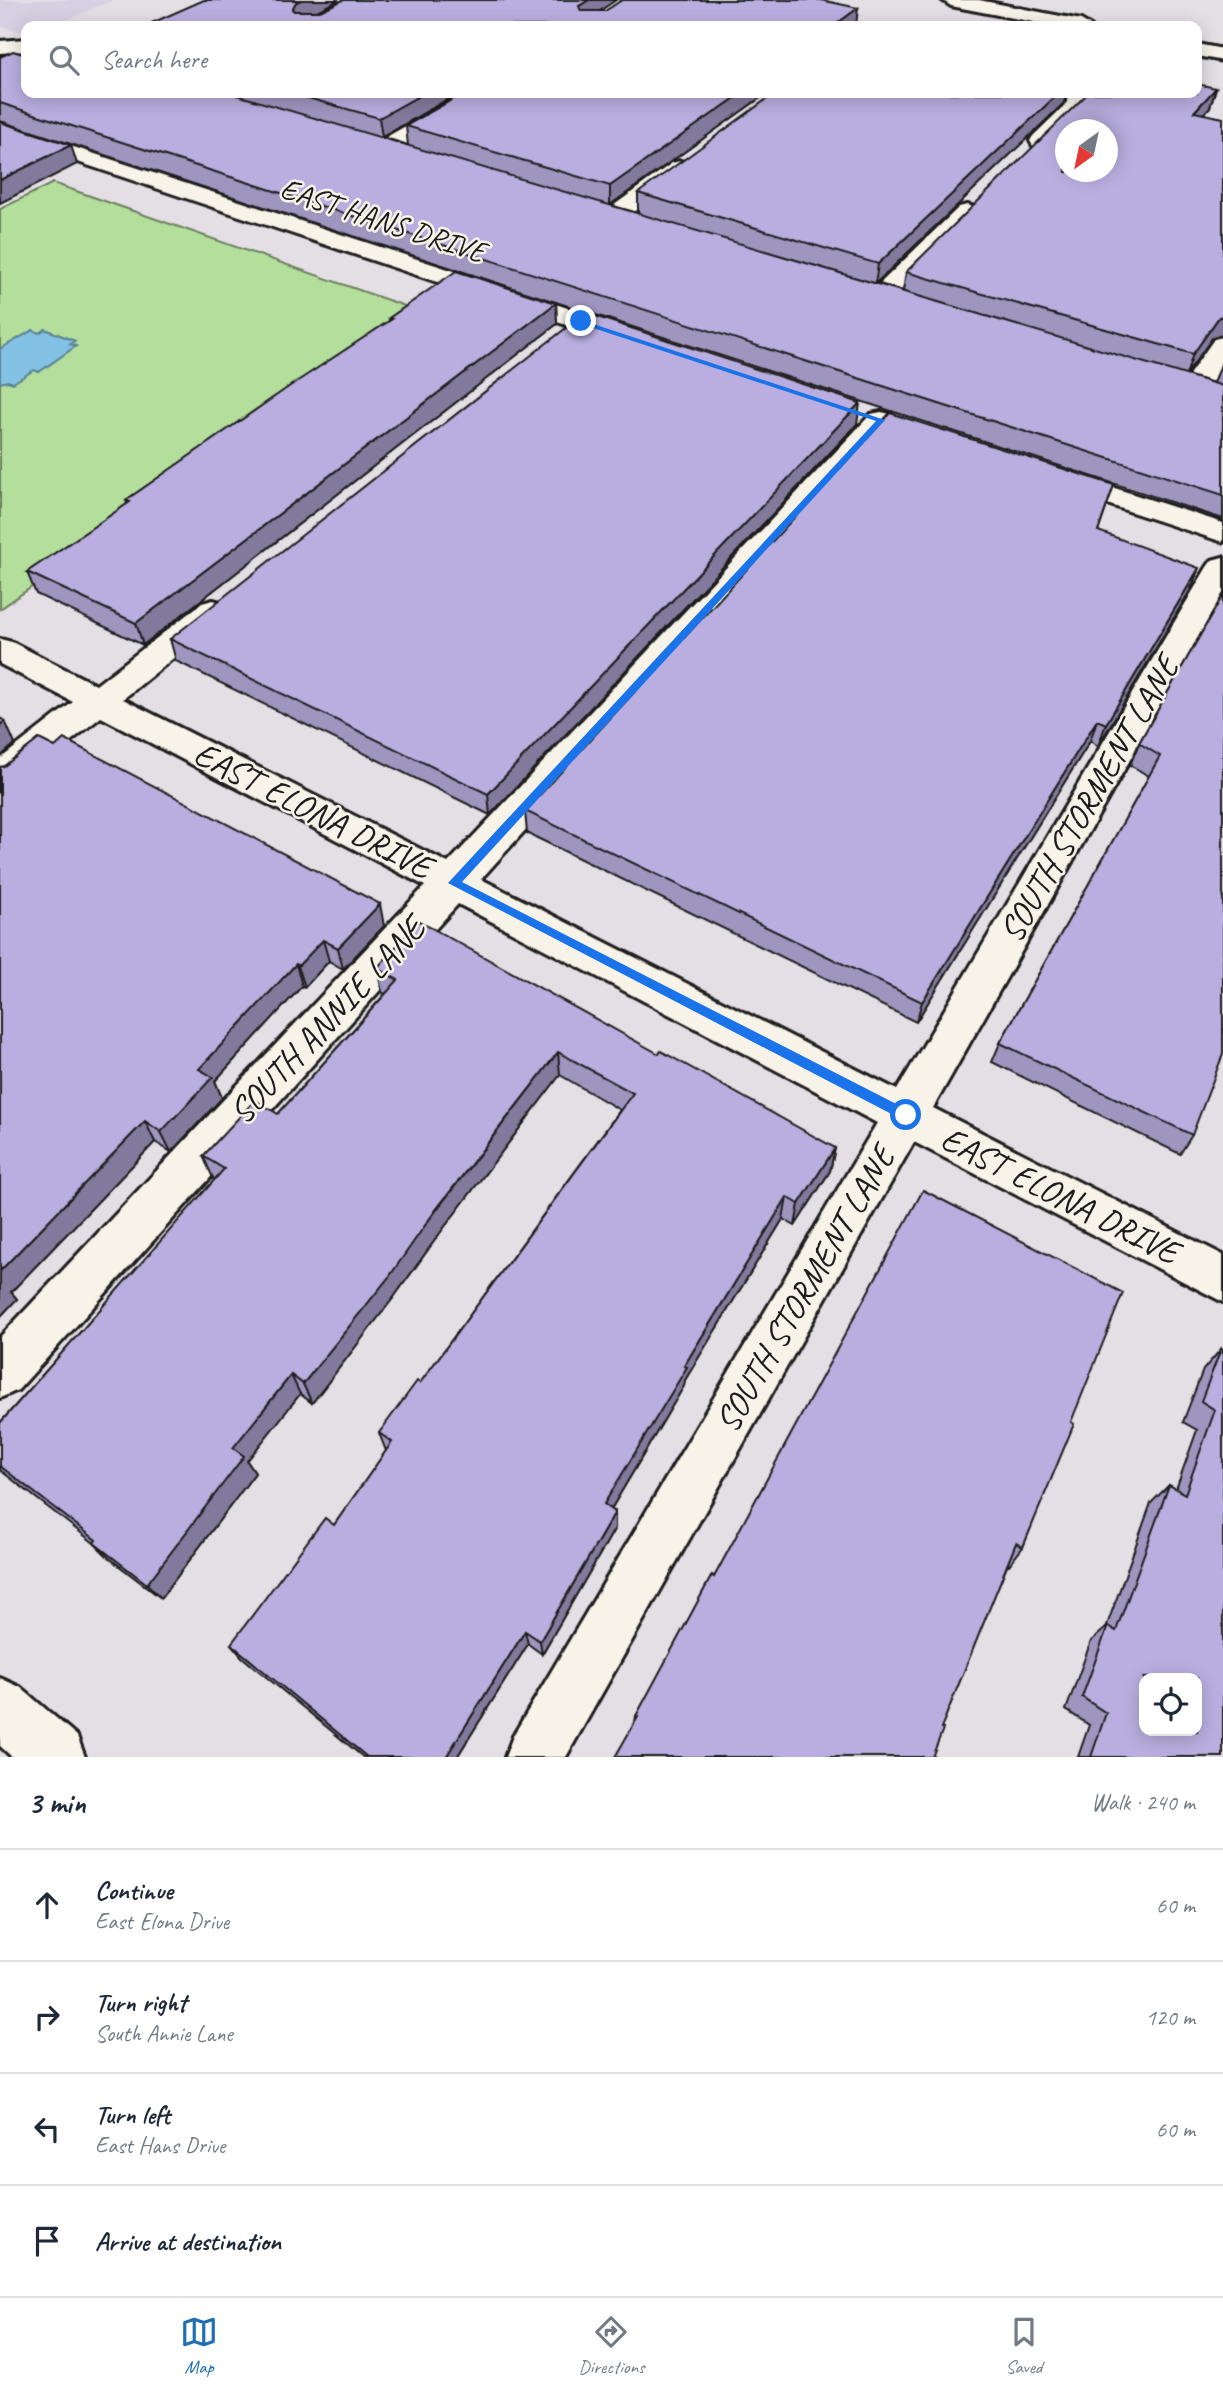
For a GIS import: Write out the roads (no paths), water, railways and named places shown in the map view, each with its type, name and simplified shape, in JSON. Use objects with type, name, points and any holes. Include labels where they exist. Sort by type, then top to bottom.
[{"type":"street","points":[[951,0],[1056,21]]},
{"type":"street","points":[[1202,51],[1223,55]]},
{"type":"street","points":[[384,148],[469,98]]},
{"type":"street","points":[[1027,153],[1076,106],[1077,98]]},
{"type":"street","name":"EAST HANS DRIVE","points":[[1,130],[570,330],[646,343]]},
{"type":"street","points":[[357,140],[409,155]]},
{"type":"street","points":[[614,216],[693,159]]},
{"type":"street","points":[[881,296],[979,201]]},
{"type":"street","points":[[589,209],[641,224]]},
{"type":"street","points":[[854,288],[907,304]]},
{"type":"street","points":[[1167,381],[1203,392],[1223,345]]},
{"type":"street","name":"SOUTH ANNIE LANE","points":[[0,1373],[881,420]]},
{"type":"street","points":[[1039,472],[1223,533]]},
{"type":"street","name":"SOUTH STORMENT LANE","points":[[534,1757],[1223,568]]},
{"type":"street","points":[[0,778],[241,588]]},
{"type":"street","name":"EAST ELONA DRIVE","points":[[0,650],[1223,1279]]},
{"type":"street","points":[[0,1707],[56,1757]]},
{"type":"water","points":[[45,329],[75,341],[70,344],[76,346],[39,372],[34,370],[13,383],[0,383],[0,349],[33,330],[39,333]]}]
